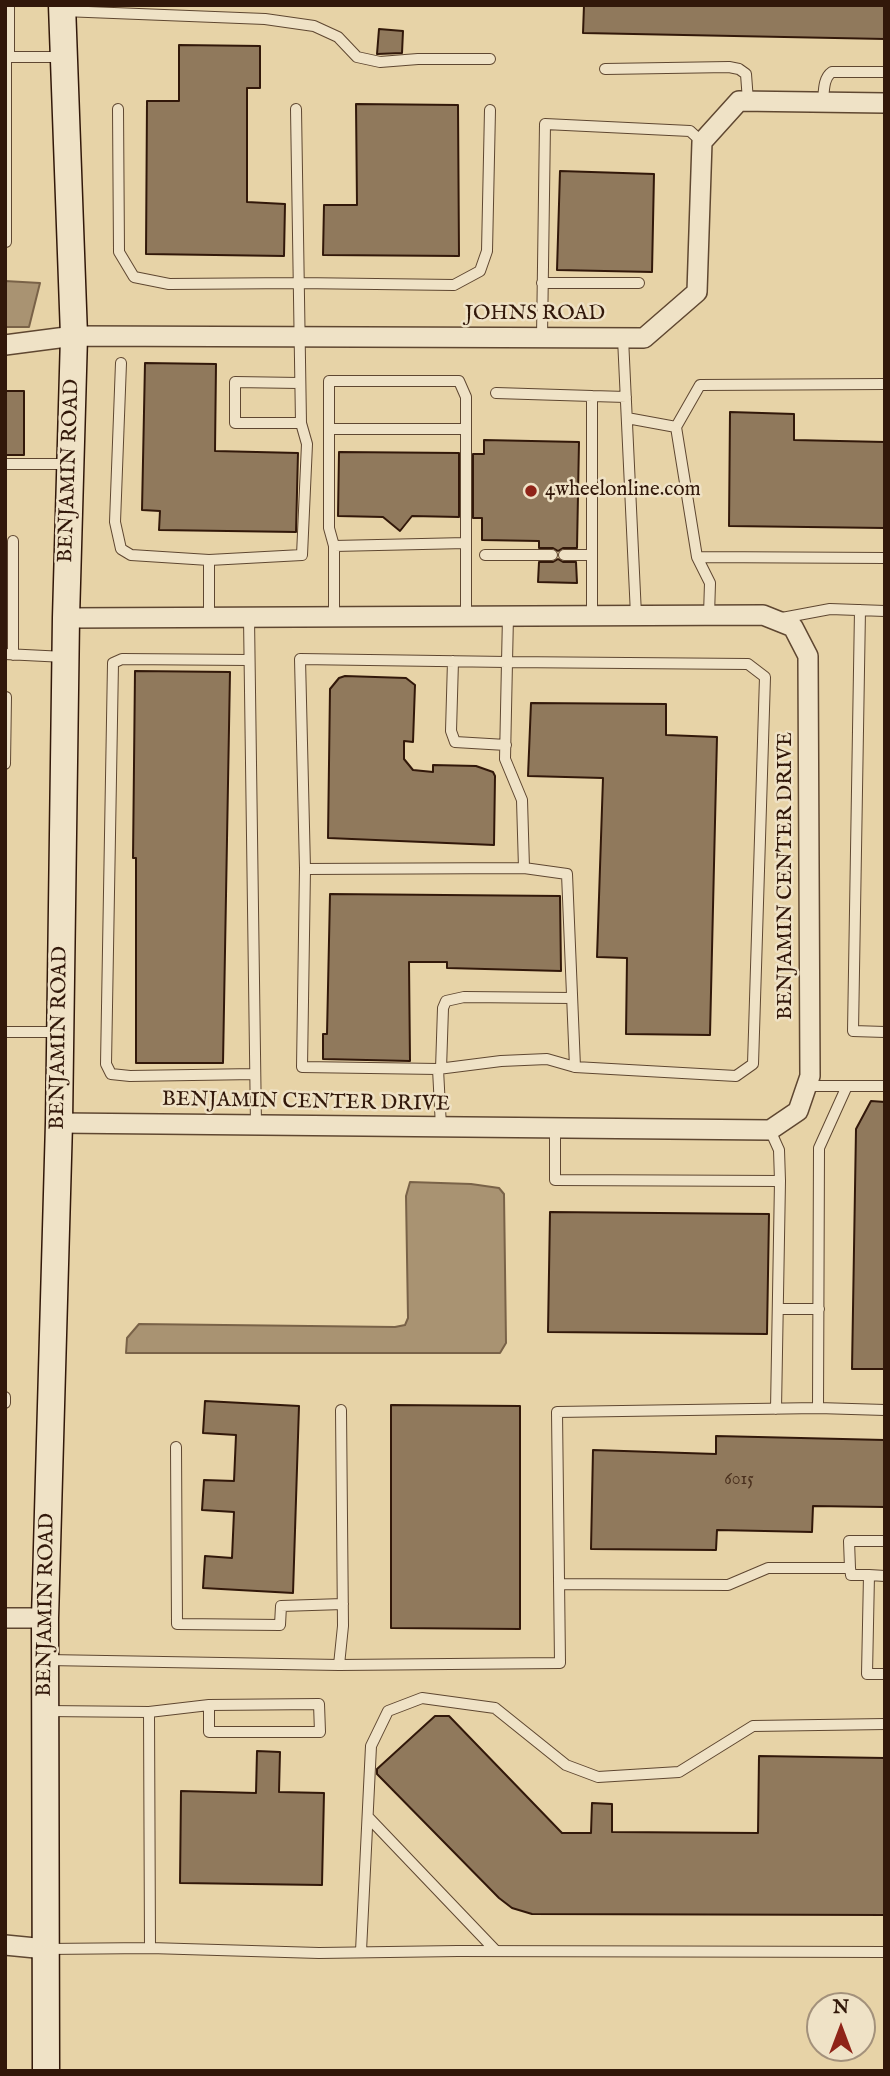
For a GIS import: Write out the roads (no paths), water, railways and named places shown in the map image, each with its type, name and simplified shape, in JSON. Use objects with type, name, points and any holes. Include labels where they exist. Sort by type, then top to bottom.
[{"type":"street","name":"BENJAMIN ROAD","points":[[46,2071],[45,1618],[59,1123],[65,657],[74,336],[63,8]]},
{"type":"street","points":[[702,142],[739,101],[885,103]]},
{"type":"street","name":"JOHNS ROAD","points":[[5,345],[74,336],[644,338],[697,292],[702,142]]},
{"type":"street","points":[[66,618],[764,615],[774,619]]},
{"type":"street","name":"BENJAMIN CENTER DRIVE","points":[[59,1123],[769,1130],[798,1111],[810,1076],[808,656],[793,627],[774,619]]},
{"type":"street","points":[[5,1618],[45,1618]]},
{"type":"street","points":[[5,1945],[46,1949]]},
{"type":"lane","points":[[6,242],[9,5]]},
{"type":"lane","points":[[63,8],[265,19],[314,26],[338,37],[357,57],[380,62],[490,59]]},
{"type":"lane","points":[[7,57],[64,57]]},
{"type":"lane","points":[[605,68],[739,69],[746,74],[748,101]]},
{"type":"lane","points":[[822,102],[825,80],[832,72],[885,72]]},
{"type":"lane","points":[[118,109],[119,252],[134,276],[169,284],[298,282],[454,285],[480,271],[487,251],[490,110]]},
{"type":"lane","points":[[121,363],[115,522],[121,550],[131,555],[209,560],[302,555],[307,444],[301,424],[299,383],[296,109]]},
{"type":"lane","points":[[542,337],[545,124],[690,131],[702,142]]},
{"type":"lane","points":[[542,282],[639,283]]},
{"type":"lane","points":[[623,338],[636,615]]},
{"type":"lane","points":[[334,617],[334,546],[329,528],[329,381],[459,381],[466,397],[466,617]]},
{"type":"lane","points":[[299,383],[235,382],[235,423],[301,424]]},
{"type":"lane","points":[[709,615],[710,583],[697,557],[676,427],[700,385],[885,384]]},
{"type":"lane","points":[[496,393],[626,397]]},
{"type":"lane","points":[[592,396],[592,616]]},
{"type":"lane","points":[[626,418],[676,427]]},
{"type":"lane","points":[[329,429],[466,429]]},
{"type":"lane","points":[[5,464],[70,464]]},
{"type":"lane","points":[[13,541],[9,654],[65,657]]},
{"type":"lane","points":[[334,546],[466,543]]},
{"type":"lane","points":[[485,555],[552,555]]},
{"type":"lane","points":[[564,555],[592,555]]},
{"type":"lane","points":[[697,557],[885,558]]},
{"type":"lane","points":[[209,560],[209,618]]},
{"type":"lane","points":[[774,619],[830,609],[885,611]]},
{"type":"lane","points":[[860,610],[853,1031],[885,1032]]},
{"type":"lane","points":[[508,616],[506,760],[522,800],[524,868]]},
{"type":"lane","points":[[249,618],[256,1125]]},
{"type":"lane","points":[[249,660],[122,659],[113,663],[106,1064],[111,1074],[130,1076],[255,1074]]},
{"type":"lane","points":[[300,659],[453,661],[748,664],[765,677],[753,1064],[736,1076],[575,1067],[547,1059],[501,1061],[440,1069],[302,1067],[304,869],[300,659]]},
{"type":"lane","points":[[453,661],[451,732],[455,743],[506,745]]},
{"type":"lane","points":[[5,764],[6,697]]},
{"type":"lane","points":[[304,869],[524,868],[566,874],[575,1067]]},
{"type":"lane","points":[[441,1127],[440,1069],[443,1008],[446,1001],[464,998],[572,998]]},
{"type":"lane","points":[[5,1032],[60,1032]]},
{"type":"lane","points":[[807,1086],[885,1086]]},
{"type":"lane","points":[[818,1408],[819,1148],[847,1086]]},
{"type":"lane","points":[[555,1128],[555,1180],[780,1181]]},
{"type":"lane","points":[[769,1130],[779,1150],[780,1181],[776,1409]]},
{"type":"lane","points":[[778,1309],[819,1309]]},
{"type":"lane","points":[[5,1397],[5,1404]]},
{"type":"lane","points":[[45,1660],[339,1665],[560,1663],[558,1412],[885,1409]]},
{"type":"lane","points":[[339,1665],[343,1626],[341,1410]]},
{"type":"lane","points":[[176,1447],[177,1624],[280,1625],[281,1606],[343,1604]]},
{"type":"lane","points":[[885,1541],[849,1541],[851,1575],[885,1576]]},
{"type":"lane","points":[[560,1584],[728,1585],[768,1568],[850,1568]]},
{"type":"lane","points":[[869,1576],[867,1674],[885,1674]]},
{"type":"lane","points":[[361,1951],[371,1746],[388,1711],[422,1698],[495,1708],[566,1765],[598,1777],[679,1773],[753,1726],[885,1724]]},
{"type":"lane","points":[[45,1711],[149,1712],[209,1704],[319,1704],[320,1732],[209,1732],[209,1704]]},
{"type":"lane","points":[[149,1712],[150,1948]]},
{"type":"lane","points":[[368,1817],[496,1951]]},
{"type":"lane","points":[[46,1949],[150,1948],[319,1953],[885,1952]]},
{"type":"place","name":"4wheelonline.com","points":[[531,491]]}]
